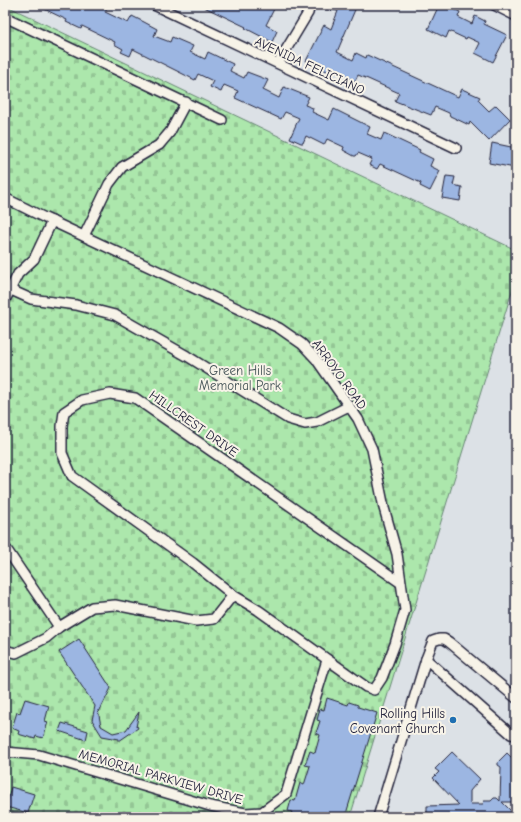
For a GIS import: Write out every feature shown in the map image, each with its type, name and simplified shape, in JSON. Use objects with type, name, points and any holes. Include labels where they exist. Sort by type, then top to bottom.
[{"type":"street","name":"AVENIDA FELICIANO","points":[[154,5],[456,148]]},
{"type":"street","points":[[278,63],[308,13],[310,5]]},
{"type":"street","points":[[494,5],[516,16]]},
{"type":"street","points":[[5,17],[222,120]]},
{"type":"street","points":[[84,236],[109,184],[122,167],[159,145],[170,132],[186,102]]},
{"type":"street","name":"ARROYO ROAD","points":[[5,198],[279,328],[302,344],[324,370],[358,419],[372,449],[384,508],[396,554],[401,583],[405,610],[393,651],[382,678],[374,690]]},
{"type":"street","points":[[5,300],[18,274],[34,258],[52,221]]},
{"type":"street","points":[[11,290],[31,299],[76,305],[115,315],[186,356],[288,419],[305,424],[317,422],[349,406]]},
{"type":"street","name":"HILLCREST DRIVE","points":[[374,690],[366,687],[258,610],[234,596],[187,559],[72,476],[62,453],[62,426],[64,412],[82,400],[110,394],[136,398],[401,583]]},
{"type":"street","points":[[5,546],[59,627]]},
{"type":"street","points":[[5,650],[16,653],[46,638],[59,627],[92,607],[115,605],[196,621],[214,619],[234,596]]},
{"type":"street","points":[[378,817],[426,659],[433,641],[444,640],[449,642],[516,698]]},
{"type":"street","points":[[426,659],[511,734],[516,735]]},
{"type":"street","name":"MEMORIAL PARKVIEW DRIVE","points":[[5,752],[40,755],[210,806],[245,813],[262,812],[286,794],[327,660]]},
{"type":"green space","name":"Green Hills Memorial Park","points":[[5,5],[516,250],[516,278],[350,817],[122,817],[116,815],[115,817],[5,817]]},
{"type":"building","points":[[36,5],[108,5],[105,12],[128,23],[132,16],[157,29],[154,36],[170,42],[172,37],[193,46],[190,52],[205,59],[208,52],[233,64],[230,71],[244,78],[247,72],[268,80],[263,90],[279,98],[284,87],[309,97],[305,105],[313,108],[312,112],[329,120],[334,109],[370,127],[367,134],[381,140],[384,133],[420,150],[419,152],[433,159],[430,166],[440,171],[430,191],[420,186],[421,183],[380,164],[377,169],[369,165],[372,159],[358,153],[354,156],[343,150],[344,147],[327,139],[324,145],[306,136],[303,143],[301,143],[290,138],[299,118],[285,112],[281,119],[235,98],[238,91],[224,85],[221,92],[210,87],[213,81],[198,74],[195,80],[133,49],[130,56],[121,52],[123,49],[114,44],[115,42],[82,26],[81,29],[66,22],[67,20]]},
{"type":"building","points":[[200,5],[276,5],[266,25],[277,31],[272,42],[245,28],[246,27]]},
{"type":"building","points":[[325,5],[357,5],[337,52],[353,60],[356,53],[366,58],[367,55],[458,97],[462,89],[480,97],[478,100],[489,111],[496,105],[510,119],[489,141],[470,122],[469,125],[450,116],[449,113],[435,107],[431,115],[395,101],[399,93],[368,79],[358,75],[355,81],[334,71],[333,74],[306,61],[324,25],[331,29],[338,11],[325,9]]},
{"type":"building","points":[[439,5],[445,5],[460,12],[458,17],[472,24],[475,16],[485,21],[484,24],[507,35],[493,62],[475,53],[480,43],[467,37],[466,39],[449,31],[446,38],[428,29]]},
{"type":"building","points":[[492,143],[516,148],[515,168],[489,163]]},
{"type":"building","points":[[446,176],[455,177],[453,185],[462,187],[460,201],[442,198]]},
{"type":"building","points":[[79,639],[111,688],[99,712],[98,710],[101,726],[113,733],[126,730],[139,712],[136,727],[137,726],[138,728],[119,741],[119,739],[102,736],[92,720],[95,706],[59,652]]},
{"type":"building","points":[[327,698],[348,705],[349,702],[358,705],[358,707],[377,713],[345,817],[290,817],[292,812],[288,811],[291,800],[295,801],[300,783],[304,785],[310,766],[305,765],[310,751],[315,753],[320,735],[316,733],[320,721],[317,720],[320,709],[324,710]]},
{"type":"building","points":[[25,699],[49,706],[45,721],[48,722],[43,738],[36,736],[35,739],[18,734],[19,731],[12,728],[17,712],[20,713]]},
{"type":"building","points":[[62,723],[88,731],[86,740],[59,731]]},
{"type":"building","points":[[452,752],[480,779],[470,791],[470,804],[483,804],[484,801],[491,801],[494,798],[497,798],[500,801],[501,767],[498,765],[498,762],[507,753],[516,762],[516,802],[502,802],[516,817],[427,817],[427,806],[459,805],[433,778],[439,772],[435,769]]},
{"type":"building","points":[[11,787],[34,794],[28,813],[6,807]]},
{"type":"place","name":"Rolling Hills Covenant Church","points":[[453,720]]}]
